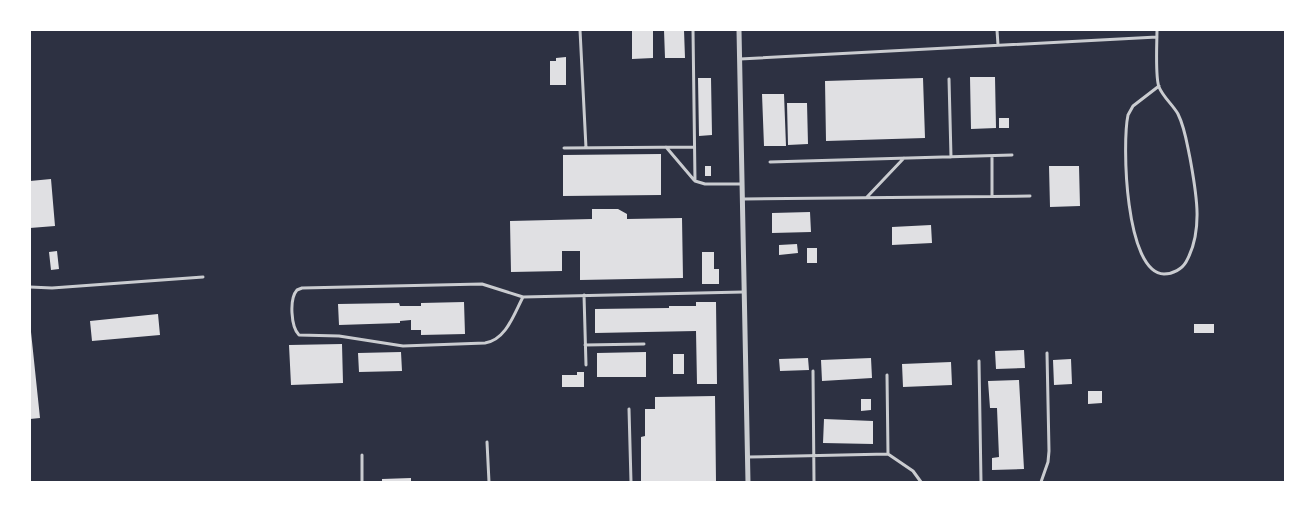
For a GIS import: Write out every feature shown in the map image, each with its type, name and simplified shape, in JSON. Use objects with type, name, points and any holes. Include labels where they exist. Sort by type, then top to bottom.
[{"type":"street","points":[[739,30],[748,482]]},
{"type":"lane","points":[[580,30],[586,148]]},
{"type":"lane","points":[[693,30],[695,181]]},
{"type":"lane","points":[[997,30],[998,45]]},
{"type":"lane","points":[[1157,30],[1158,86],[1179,115],[1182,123],[1198,209],[1192,249],[1185,264],[1176,272],[1167,274],[1153,270],[1145,262],[1134,231],[1127,185],[1126,123],[1128,115],[1133,106],[1158,86]]},
{"type":"lane","points":[[740,59],[1157,37]]},
{"type":"lane","points":[[949,79],[951,157]]},
{"type":"lane","points":[[666,147],[695,181],[705,184],[742,184]]},
{"type":"lane","points":[[564,148],[694,147]]},
{"type":"lane","points":[[770,162],[1012,155]]},
{"type":"lane","points":[[992,156],[992,196]]},
{"type":"lane","points":[[867,198],[904,158]]},
{"type":"lane","points":[[743,199],[1030,196]]},
{"type":"lane","points":[[30,287],[52,288],[203,276]]},
{"type":"lane","points":[[523,297],[500,338],[485,343],[403,346],[339,336],[305,337],[299,335],[294,328],[293,299],[297,290],[302,288],[482,284],[523,297],[744,292]]},
{"type":"lane","points":[[584,295],[586,365]]},
{"type":"lane","points":[[585,345],[644,344]]},
{"type":"lane","points":[[1041,482],[1048,462],[1049,451],[1047,353]]},
{"type":"lane","points":[[978,361],[981,482]]},
{"type":"lane","points":[[813,371],[814,482]]},
{"type":"lane","points":[[887,376],[888,454]]},
{"type":"lane","points":[[629,409],[631,482]]},
{"type":"lane","points":[[487,442],[489,482]]},
{"type":"lane","points":[[747,457],[888,454],[913,471],[921,482]]},
{"type":"lane","points":[[362,455],[362,482]]},
{"type":"building","points":[[632,30],[653,30],[653,58],[632,59]]},
{"type":"building","points":[[664,30],[684,30],[685,58],[665,58]]},
{"type":"building","points":[[566,57],[566,85],[550,85],[550,61]]},
{"type":"building","points":[[970,77],[995,77],[996,128],[971,129]]},
{"type":"building","points":[[698,78],[711,78],[712,135],[699,136]]},
{"type":"building","points":[[923,78],[925,138],[826,141],[825,81]]},
{"type":"building","points":[[762,94],[784,94],[786,146],[764,146]]},
{"type":"building","points":[[787,103],[807,103],[808,144],[788,145]]},
{"type":"building","points":[[999,118],[1009,118],[1009,128],[999,128]]},
{"type":"building","points":[[661,154],[661,195],[563,196],[563,155]]},
{"type":"building","points":[[705,166],[711,166],[711,176],[705,176]]},
{"type":"building","points":[[1049,166],[1079,166],[1080,206],[1050,207]]},
{"type":"building","points":[[51,179],[55,226],[30,228],[30,181]]},
{"type":"building","points":[[592,209],[618,209],[627,214],[627,219],[682,218],[683,278],[580,280],[580,251],[562,251],[562,271],[511,272],[510,221],[592,219]]},
{"type":"building","points":[[810,212],[811,232],[772,233],[772,213]]},
{"type":"building","points":[[931,225],[932,243],[892,245],[892,227]]},
{"type":"building","points":[[797,244],[798,253],[779,255],[779,245]]},
{"type":"building","points":[[807,248],[817,248],[817,263],[807,263]]},
{"type":"building","points":[[57,251],[59,269],[51,270],[49,252]]},
{"type":"building","points":[[702,252],[714,252],[714,269],[719,269],[719,284],[702,284]]},
{"type":"building","points":[[464,302],[465,334],[421,335],[421,330],[411,330],[411,320],[400,321],[400,323],[339,325],[338,304],[399,303],[400,306],[421,306],[421,303]]},
{"type":"building","points":[[696,302],[716,302],[717,384],[697,384],[696,331],[595,333],[595,309],[669,308],[669,306],[696,306]]},
{"type":"building","points":[[158,314],[160,335],[92,341],[90,321]]},
{"type":"building","points":[[1194,324],[1214,324],[1214,333],[1194,333]]},
{"type":"building","points":[[30,333],[40,418],[30,419]]},
{"type":"building","points":[[342,344],[343,383],[291,385],[289,345]]},
{"type":"building","points":[[1024,350],[1025,368],[996,369],[995,351]]},
{"type":"building","points":[[401,352],[402,371],[359,372],[358,353]]},
{"type":"building","points":[[646,352],[646,377],[597,377],[597,353]]},
{"type":"building","points":[[673,354],[684,354],[684,374],[673,374]]},
{"type":"building","points":[[808,358],[809,370],[780,371],[779,359]]},
{"type":"building","points":[[871,358],[872,378],[822,381],[821,360]]},
{"type":"building","points":[[1071,359],[1072,384],[1054,385],[1053,360]]},
{"type":"building","points":[[951,362],[952,385],[903,387],[902,364]]},
{"type":"building","points":[[577,372],[584,372],[584,387],[562,387],[562,375],[577,375]]},
{"type":"building","points":[[1019,380],[1024,469],[992,470],[992,458],[999,457],[997,408],[990,408],[988,381]]},
{"type":"building","points":[[1088,391],[1102,391],[1102,403],[1088,404]]},
{"type":"building","points":[[715,396],[716,482],[641,482],[641,437],[645,436],[645,409],[655,409],[655,397]]},
{"type":"building","points":[[861,399],[871,399],[871,410],[861,411]]},
{"type":"building","points":[[824,419],[873,421],[873,444],[823,443]]},
{"type":"building","points":[[411,478],[411,482],[382,482],[382,479]]}]
